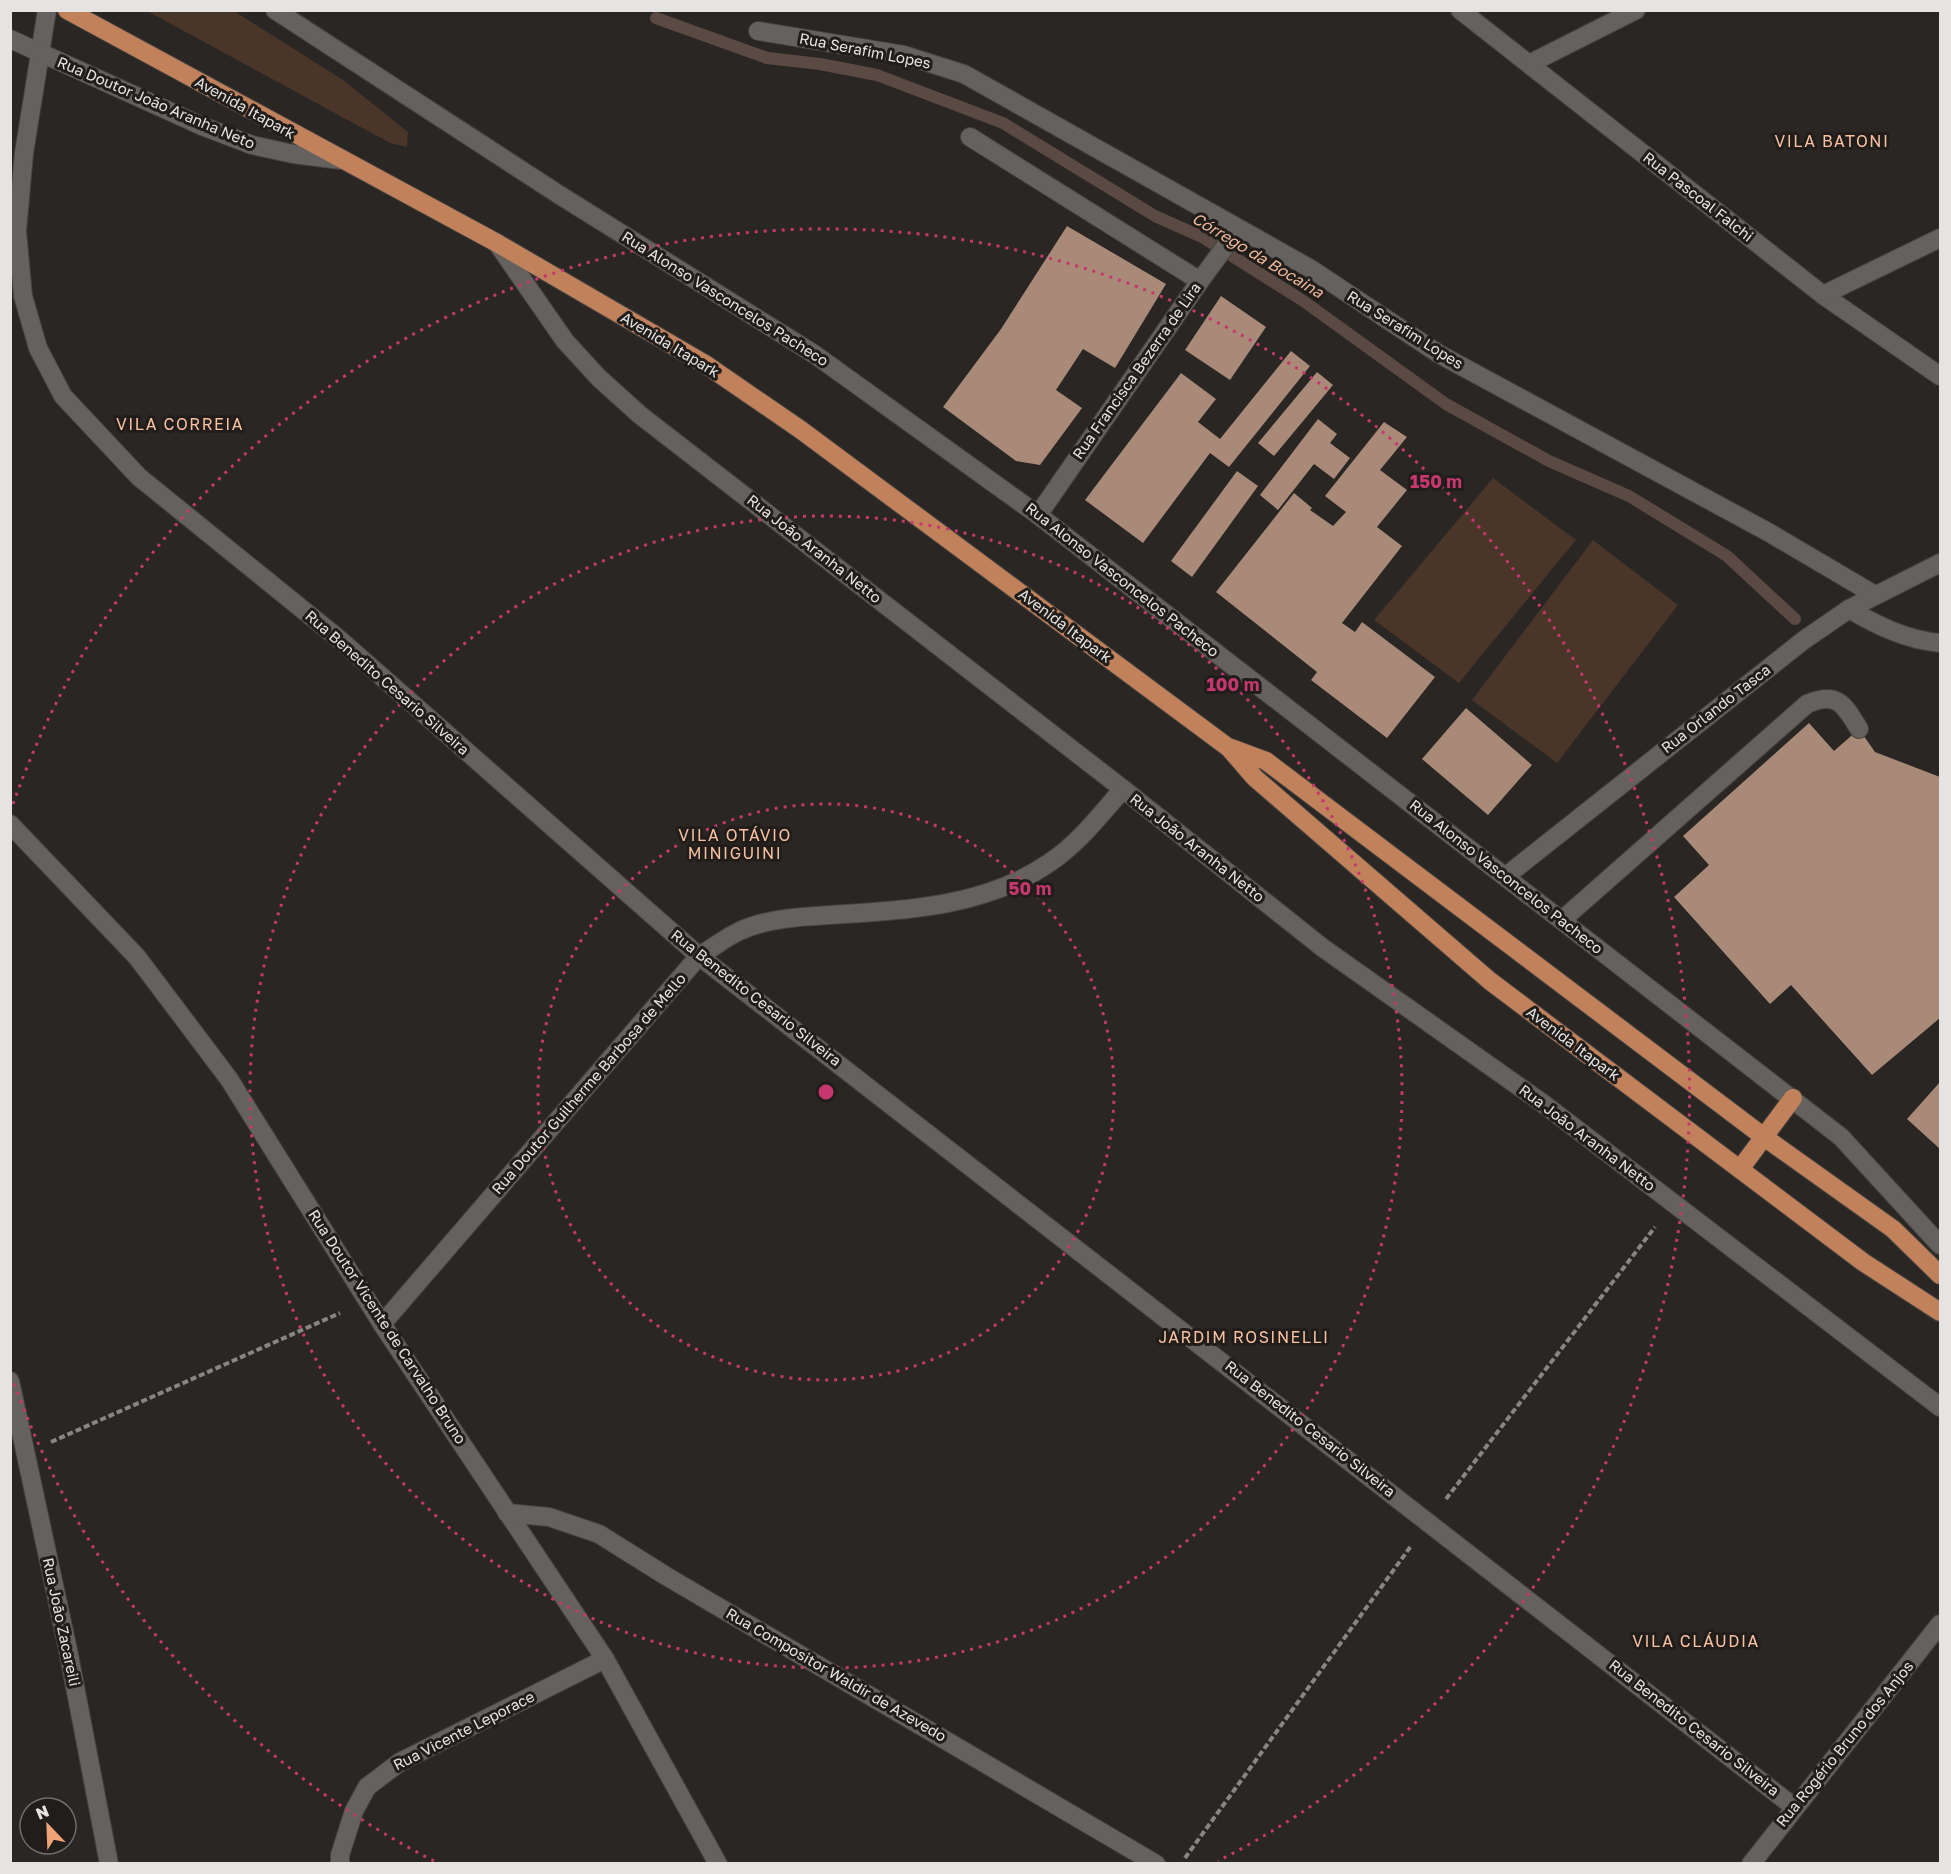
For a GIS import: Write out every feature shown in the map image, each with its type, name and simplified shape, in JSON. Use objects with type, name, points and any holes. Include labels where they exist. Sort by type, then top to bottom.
[{"type":"main road","name":"Avenida Itapark","points":[[67,10],[497,243],[705,364],[801,430],[1229,748],[1254,778],[1490,981],[1863,1262],[1941,1311]]},
{"type":"main road","name":"Avenida Itapark","points":[[1229,748],[1266,760],[1764,1137],[1893,1229],[1941,1275]]},
{"type":"main road","points":[[1740,1169],[1793,1098]]},
{"type":"street","name":"Rua Benedito Cesario Silveira","points":[[47,10],[24,153],[17,231],[23,296],[38,348],[63,396],[139,477],[339,639],[699,956],[1794,1806]]},
{"type":"street","name":"Rua Alonso Vasconcelos Pacheco","points":[[275,10],[558,194],[814,354],[1038,514],[1793,1098],[1841,1137],[1941,1245]]},
{"type":"street","name":"Rua Pascoal Falchi","points":[[1460,10],[1823,295],[1941,376]]},
{"type":"street","points":[[1529,64],[1636,10]]},
{"type":"street","name":"Rua Serafim Lopes","points":[[758,31],[904,55],[964,74],[1235,234],[1311,269],[1438,354],[1768,532],[1875,595]]},
{"type":"street","name":"Rua Doutor João Aranha Neto","points":[[10,39],[202,126],[252,145],[293,154],[341,160]]},
{"type":"street","points":[[970,137],[1204,276]]},
{"type":"street","name":"Rua Francisca Bezerra de Lira","points":[[1038,514],[1235,234]]},
{"type":"street","points":[[1823,295],[1941,238]]},
{"type":"street","name":"Rua João Aranha Netto","points":[[497,243],[565,341],[599,378],[640,415],[1123,789],[1323,948],[1541,1102],[1941,1407]]},
{"type":"street","name":"Rua Orlando Tasca","points":[[1506,876],[1804,640],[1849,609],[1941,563]]},
{"type":"street","points":[[1849,609],[1882,628],[1928,642],[1941,643]]},
{"type":"street","points":[[1562,920],[1807,704],[1822,698],[1835,699],[1849,712],[1859,729]]},
{"type":"street","name":"Rua Doutor Guilherme Barbosa de Mello","points":[[382,1324],[699,956],[742,930],[791,917],[920,908],[973,898],[1008,885],[1049,864],[1075,843],[1123,789]]},
{"type":"street","name":"Rua Doutor Vicente de Carvalho Bruno","points":[[10,824],[137,957],[236,1089],[367,1301],[605,1659],[718,1863]]},
{"type":"street","name":"Rua João Zacareili","points":[[10,1381],[68,1650],[109,1863]]},
{"type":"street","name":"Rua Compositor Waldir de Azevedo","points":[[507,1514],[549,1517],[599,1534],[1156,1863]]},
{"type":"street","name":"Rua Rogério Bruno dos Anjos","points":[[1751,1863],[1794,1806],[1941,1624]]},
{"type":"street","name":"Rua Vicente Leporace","points":[[340,1863],[340,1854],[354,1811],[367,1787],[400,1762],[605,1659]]},
{"type":"path","points":[[26,1453],[367,1301]]},
{"type":"shaded area","points":[[147,11],[234,11],[343,80],[408,132],[407,147],[390,143]]},
{"type":"shaded area","points":[[1493,478],[1576,540],[1459,683],[1374,620]]},
{"type":"shaded area","points":[[1593,540],[1678,605],[1557,763],[1472,700]]},
{"type":"building","points":[[1067,226],[1166,284],[1115,368],[1083,349],[1056,390],[1082,408],[1040,465],[1016,461],[943,407],[1001,329]]},
{"type":"building","points":[[1221,296],[1266,327],[1230,380],[1185,350]]},
{"type":"building","points":[[1291,351],[1310,366],[1229,467],[1210,453],[1143,543],[1085,500],[1181,373],[1216,399],[1198,422],[1220,439]]},
{"type":"building","points":[[1317,372],[1333,385],[1274,456],[1258,443]]},
{"type":"building","points":[[1318,419],[1337,434],[1330,443],[1350,458],[1334,479],[1314,464],[1278,510],[1260,495]]},
{"type":"building","points":[[1384,422],[1407,437],[1380,470],[1407,490],[1377,527],[1402,546],[1342,623],[1355,632],[1362,622],[1435,677],[1387,738],[1311,680],[1317,672],[1216,592],[1294,493],[1312,508],[1310,510],[1333,526],[1346,512],[1325,496]]},
{"type":"building","points":[[1237,471],[1258,486],[1192,577],[1171,561]]},
{"type":"building","points":[[1466,708],[1532,765],[1488,815],[1422,759]]},
{"type":"building","points":[[1809,723],[1834,751],[1859,729],[1875,752],[1940,777],[1940,1018],[1872,1075],[1791,985],[1770,1004],[1674,897],[1709,865],[1683,836]]},
{"type":"building","points":[[1940,1082],[1940,1149],[1907,1119]]},
{"type":"waterway","name":"Córrego da Bocaina","points":[[656,18],[767,58],[820,64],[877,75],[1003,123],[1155,216],[1202,237],[1302,300],[1446,404],[1549,461],[1629,496],[1727,556],[1795,619]]},
{"type":"district","name":"VILA BATONI","points":[[1832,141]]},
{"type":"district","name":"VILA CORREIA","points":[[180,424]]},
{"type":"district","name":"VILA OTÁVIO MINIGUINI","points":[[735,844]]},
{"type":"district","name":"JARDIM ROSINELLI","points":[[1244,1337]]},
{"type":"district","name":"VILA CLÁUDIA","points":[[1696,1641]]}]
